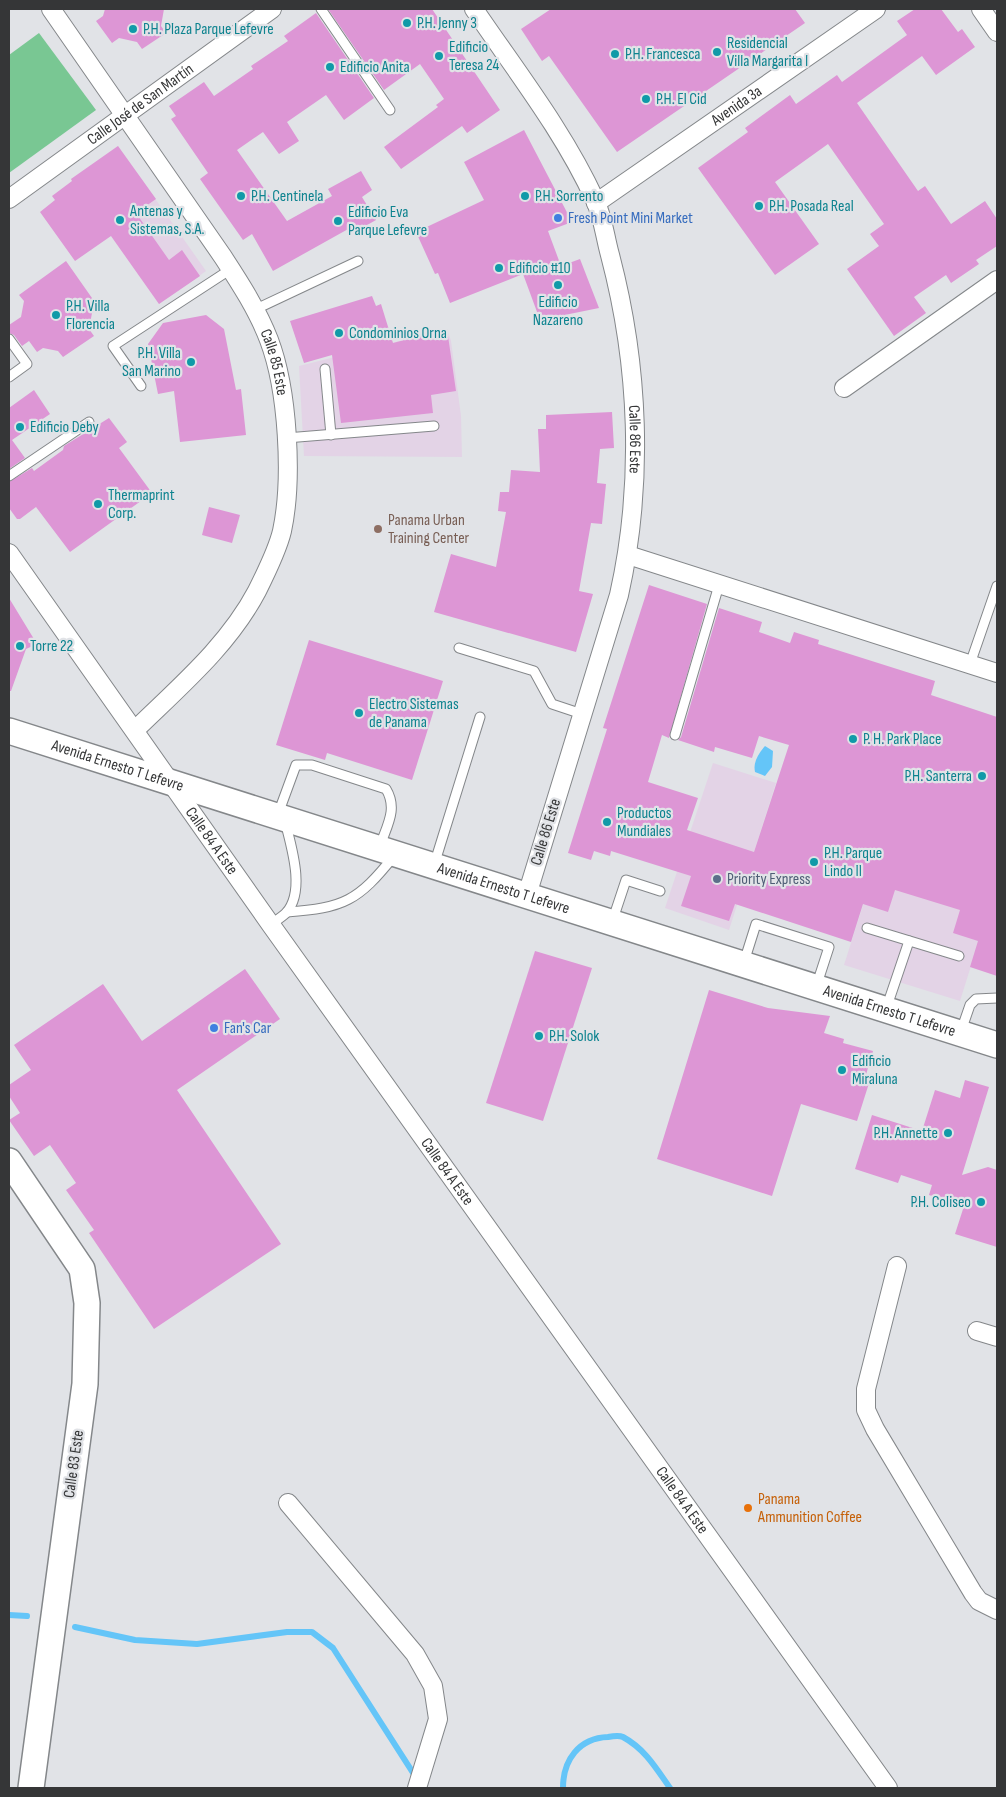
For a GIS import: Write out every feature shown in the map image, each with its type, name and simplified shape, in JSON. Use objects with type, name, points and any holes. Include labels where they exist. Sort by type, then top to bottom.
[{"type":"main road","name":"Avenida Ernesto T Lefevre","points":[[9,731],[997,1045]]},
{"type":"main road","name":"Calle 83 Este","points":[[9,1161],[82,1269],[87,1303],[88,1346],[85,1384],[31,1788]]},
{"type":"street","name":"Calle 85 Este","points":[[51,9],[231,269],[254,310],[269,340],[278,379],[286,438],[288,476],[282,532],[257,591],[232,630],[205,661],[135,730]]},
{"type":"street","name":"Calle José de San Martín","points":[[9,199],[272,9]]},
{"type":"street","name":"Calle 86 Este","points":[[474,9],[575,160],[596,203],[626,324],[632,379],[635,434],[628,556],[619,595],[528,895]]},
{"type":"street","name":"Avenida 3a","points":[[596,203],[876,9]]},
{"type":"street","points":[[981,9],[997,32]]},
{"type":"street","points":[[844,388],[997,280]]},
{"type":"street","name":"Calle 84 A Este","points":[[9,553],[172,782],[270,925],[888,1788]]},
{"type":"street","points":[[628,556],[997,673]]},
{"type":"street","points":[[897,1266],[866,1389],[866,1410],[875,1429],[973,1593],[979,1601],[997,1610]]},
{"type":"street","points":[[977,1330],[997,1337]]},
{"type":"street","points":[[288,1503],[415,1654],[433,1686],[438,1719],[417,1788]]},
{"type":"lane","points":[[321,9],[390,110]]},
{"type":"lane","points":[[254,310],[358,261]]},
{"type":"lane","points":[[141,386],[113,346],[231,269]]},
{"type":"lane","points":[[9,339],[27,364],[9,377]]},
{"type":"lane","points":[[325,369],[331,435]]},
{"type":"lane","points":[[9,476],[89,422]]},
{"type":"lane","points":[[286,438],[434,426]]},
{"type":"lane","points":[[675,735],[719,585]]},
{"type":"lane","points":[[970,664],[997,586]]},
{"type":"lane","points":[[459,648],[534,671],[552,704],[582,714]]},
{"type":"lane","points":[[434,866],[480,717]]},
{"type":"lane","points":[[270,925],[287,912],[296,888],[294,860],[281,818],[296,765],[312,765],[386,788],[392,800],[387,852],[373,883],[349,901],[337,906],[320,910],[287,912]]},
{"type":"lane","points":[[612,922],[626,880],[660,891]]},
{"type":"lane","points":[[744,964],[756,924],[829,946],[816,987]]},
{"type":"lane","points":[[867,928],[959,956]]},
{"type":"lane","points":[[886,1010],[909,940]]},
{"type":"lane","points":[[960,1033],[970,1006],[976,999],[997,998]]},
{"type":"shaded area","name":"Antenas y Sistemas, S.A.","points":[[118,146],[206,271],[159,304],[71,179]]},
{"type":"shaded area","points":[[447,329],[451,341],[461,416],[462,457],[304,456],[299,366]]},
{"type":"shaded area","points":[[713,763],[776,783],[729,930],[665,908]]},
{"type":"shaded area","points":[[890,820],[997,853],[997,883],[960,1001],[844,965]]},
{"type":"green space","points":[[39,33],[96,110],[9,173],[9,55]]},
{"type":"water","points":[[765,746],[773,751],[772,767],[765,776],[755,772],[755,765],[760,752]]},
{"type":"building","name":"P.H. Plaza Parque Lefevre","points":[[105,9],[164,9],[161,26],[166,33],[142,49],[137,42],[119,38],[112,43],[96,21],[103,16]]},
{"type":"building","points":[[328,9],[432,9],[500,110],[467,133],[462,126],[401,169],[384,147],[438,107],[436,105],[444,99],[420,64],[384,90]]},
{"type":"building","points":[[551,9],[795,9],[805,23],[617,152],[549,56],[542,61],[521,29]]},
{"type":"building","points":[[915,9],[941,9],[958,32],[962,29],[975,47],[936,75],[922,56],[857,103],[918,191],[925,186],[951,224],[985,201],[997,219],[997,246],[976,260],[979,264],[951,283],[946,275],[914,297],[926,313],[894,336],[847,269],[879,246],[870,234],[884,224],[828,144],[775,182],[819,244],[775,275],[698,168],[748,132],[745,128],[790,95],[796,104],[837,75],[842,82],[907,35],[897,21]]},
{"type":"building","points":[[316,13],[374,98],[344,120],[326,95],[287,122],[299,141],[279,154],[263,132],[237,150],[287,221],[332,196],[328,189],[361,171],[372,190],[362,197],[376,220],[353,233],[350,228],[273,271],[252,234],[243,240],[200,179],[208,173],[171,119],[176,116],[169,106],[204,82],[214,96],[253,69],[251,66],[288,41],[284,36]]},
{"type":"building","points":[[524,130],[572,222],[548,231],[561,266],[580,259],[599,308],[540,320],[523,274],[450,303],[438,273],[435,274],[416,232],[484,200],[464,162]]},
{"type":"building","name":"Antenas y Sistemas, S.A.","points":[[118,146],[156,199],[136,213],[169,260],[182,250],[200,276],[159,304],[111,236],[75,261],[40,212],[55,200],[52,196],[72,181],[71,179]]},
{"type":"building","name":"P.H. Villa Florencia","points":[[66,261],[99,308],[92,313],[89,329],[94,336],[63,357],[58,351],[43,348],[37,352],[29,341],[22,346],[14,335],[9,333],[9,325],[21,317],[24,301],[19,295]]},
{"type":"building","points":[[372,296],[376,306],[381,304],[393,343],[447,329],[456,391],[431,395],[433,413],[341,423],[332,355],[304,363],[290,321]]},
{"type":"building","points":[[206,315],[224,329],[236,390],[241,389],[246,435],[180,442],[174,391],[158,394],[148,344],[163,323]]},
{"type":"building","name":"Edificio Deby","points":[[34,390],[50,414],[12,440],[25,458],[9,469],[9,408]]},
{"type":"building","points":[[612,412],[614,448],[600,449],[597,483],[606,484],[602,524],[591,523],[579,591],[593,594],[576,652],[434,612],[451,554],[496,567],[506,512],[498,511],[500,492],[509,492],[511,470],[540,472],[538,429],[546,429],[546,415]]},
{"type":"building","points":[[109,418],[127,442],[119,448],[152,493],[70,552],[36,507],[20,519],[17,519],[9,508],[9,482],[32,468],[34,471],[63,450],[64,446]]},
{"type":"building","points":[[209,507],[240,515],[232,543],[202,535]]},
{"type":"building","points":[[649,585],[707,604],[669,738],[662,735],[648,782],[698,798],[687,830],[754,852],[789,745],[759,736],[752,758],[715,747],[714,752],[678,740],[681,737],[719,608],[762,622],[759,632],[790,643],[794,632],[819,640],[818,644],[935,681],[931,695],[997,717],[997,976],[970,967],[978,941],[953,933],[960,910],[895,890],[888,912],[863,904],[851,942],[735,904],[729,921],[681,906],[691,876],[611,851],[610,856],[594,851],[591,860],[568,853],[607,729],[603,728]]},
{"type":"building","name":"Torre 22","points":[[9,598],[37,644],[26,649],[11,691],[9,691]]},
{"type":"building","name":"Electro Sistemas de Panama","points":[[309,640],[443,681],[412,780],[327,753],[325,760],[276,745]]},
{"type":"building","name":"P.H. Solok","points":[[535,951],[592,968],[543,1121],[486,1103]]},
{"type":"building","points":[[245,969],[280,1019],[177,1090],[281,1244],[154,1329],[89,1233],[94,1230],[66,1190],[76,1183],[50,1145],[34,1156],[9,1120],[20,1113],[9,1096],[9,1085],[31,1070],[14,1045],[103,984],[142,1041]]},
{"type":"building","points":[[709,990],[768,1008],[830,1016],[824,1033],[844,1039],[843,1043],[873,1051],[865,1078],[870,1080],[857,1121],[801,1104],[772,1196],[657,1159]]},
{"type":"building","points":[[965,1080],[989,1087],[962,1175],[988,1167],[997,1170],[997,1247],[955,1234],[964,1206],[929,1195],[932,1185],[901,1175],[898,1183],[855,1169],[872,1115],[922,1131],[935,1090],[960,1098]]},
{"type":"waterway","points":[[9,1615],[27,1616]]},
{"type":"waterway","points":[[75,1627],[135,1640],[197,1644],[287,1632],[312,1632],[333,1648],[417,1779]]},
{"type":"waterway","points":[[563,1788],[566,1768],[575,1752],[581,1746],[598,1738],[618,1736],[623,1737],[638,1747],[655,1766],[670,1788]]},
{"type":"place","name":"P.H. Jenny 3","points":[[407,23]]},
{"type":"place","name":"P.H. Plaza Parque Lefevre","points":[[133,29]]},
{"type":"place","name":"Residencial Villa Margarita I","points":[[717,52]]},
{"type":"place","name":"P.H. Francesca","points":[[615,54]]},
{"type":"place","name":"Edificio Teresa 24","points":[[439,56]]},
{"type":"place","name":"Edificio Anita","points":[[330,67]]},
{"type":"place","name":"P.H. El Cid","points":[[646,99]]},
{"type":"place","name":"P.H. Centinela","points":[[241,196]]},
{"type":"place","name":"P.H. Sorrento","points":[[525,196]]},
{"type":"place","name":"P.H. Posada Real","points":[[759,206]]},
{"type":"place","name":"Fresh Point Mini Market","points":[[558,218]]},
{"type":"place","name":"Antenas y Sistemas, S.A.","points":[[120,220]]},
{"type":"place","name":"Edificio Eva Parque Lefevre","points":[[338,221]]},
{"type":"place","name":"Edificio #10","points":[[499,268]]},
{"type":"place","name":"Edificio Nazareno","points":[[558,285]]},
{"type":"place","name":"P.H. Villa Florencia","points":[[56,315]]},
{"type":"place","name":"Condominios Orna","points":[[339,333]]},
{"type":"place","name":"P.H. Villa San Marino","points":[[191,362]]},
{"type":"place","name":"Edificio Deby","points":[[20,427]]},
{"type":"place","name":"Thermaprint Corp.","points":[[98,504]]},
{"type":"place","name":"Panama Urban Training Center","points":[[378,529]]},
{"type":"place","name":"Torre 22","points":[[20,646]]},
{"type":"place","name":"Electro Sistemas de Panama","points":[[359,713]]},
{"type":"place","name":"P. H. Park Place","points":[[853,739]]},
{"type":"place","name":"P.H. Santerra","points":[[982,776]]},
{"type":"place","name":"Productos Mundiales","points":[[607,822]]},
{"type":"place","name":"P.H. Parque Lindo II","points":[[814,862]]},
{"type":"place","name":"Priority Express","points":[[717,879]]},
{"type":"place","name":"Fan's Car","points":[[214,1028]]},
{"type":"place","name":"P.H. Solok","points":[[539,1036]]},
{"type":"place","name":"Edificio Miraluna","points":[[842,1070]]},
{"type":"place","name":"P.H. Annette","points":[[948,1133]]},
{"type":"place","name":"P.H. Coliseo","points":[[981,1202]]},
{"type":"place","name":"Panama Ammunition Coffee","points":[[748,1508]]}]
